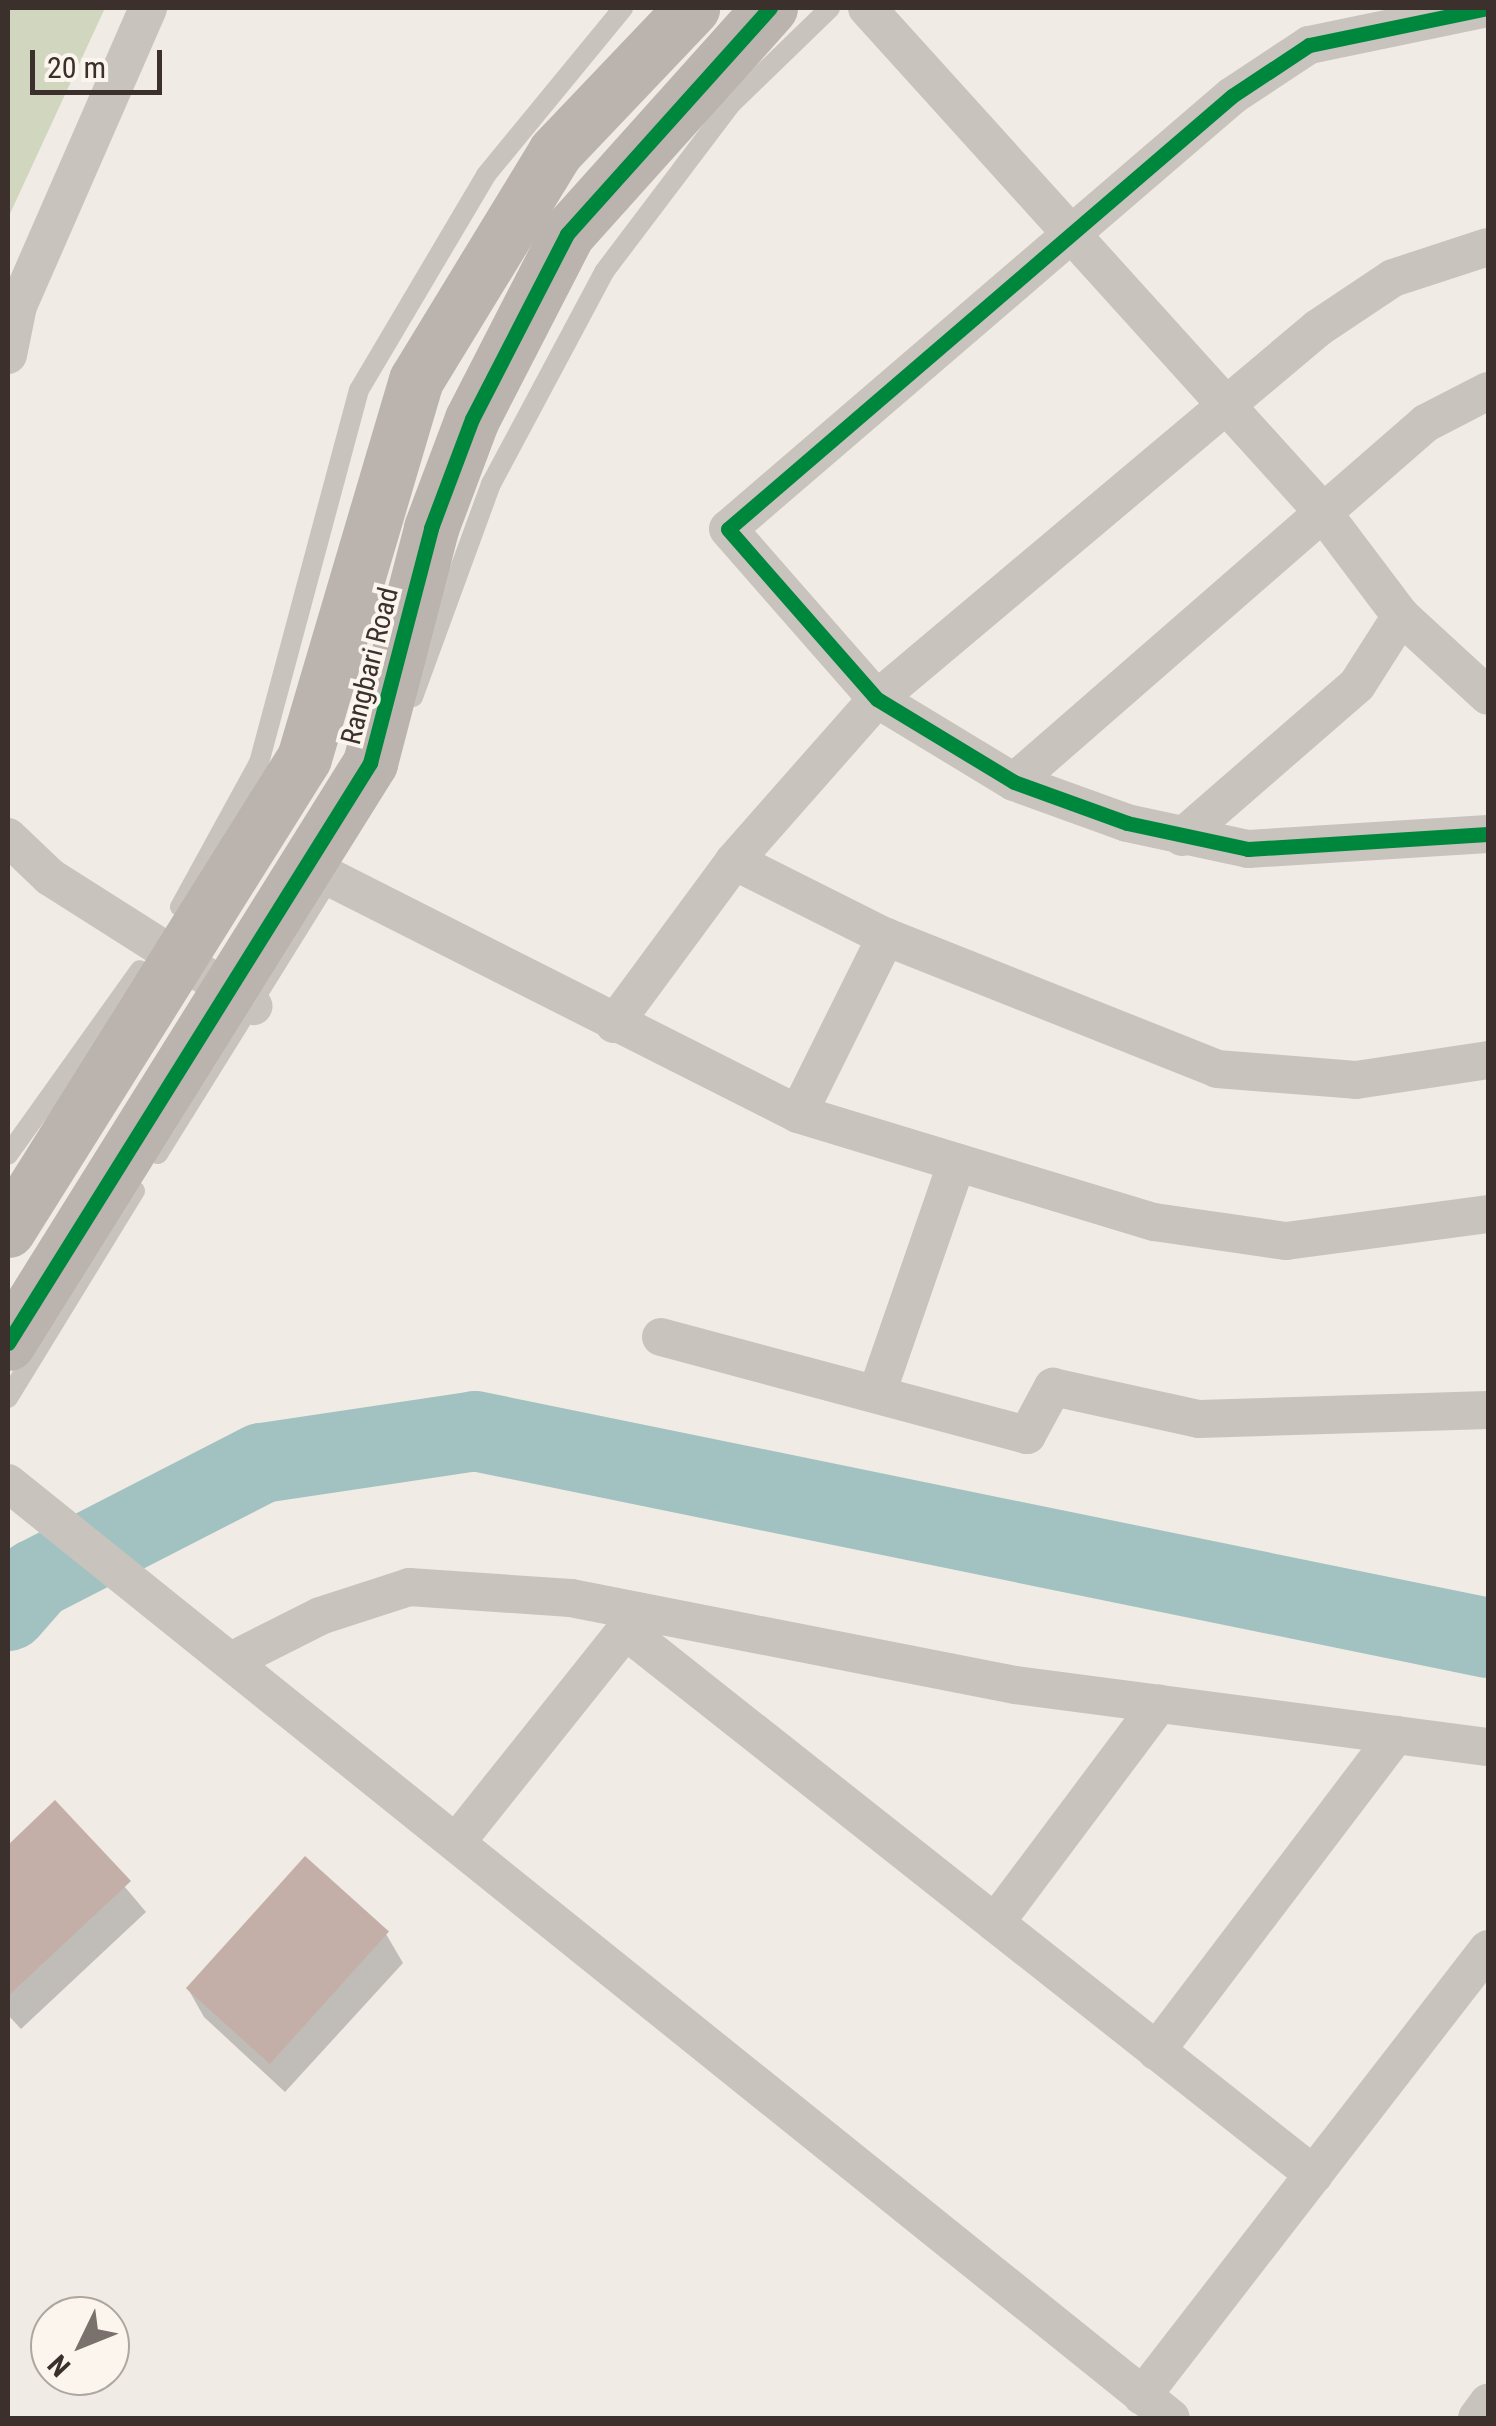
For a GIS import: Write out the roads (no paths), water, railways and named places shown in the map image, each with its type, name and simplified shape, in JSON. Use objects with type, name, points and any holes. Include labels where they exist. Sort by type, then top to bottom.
[{"type":"street","points":[[8,356],[13,302],[148,8]]},
{"type":"street","name":"Rangbari Road","points":[[8,1230],[304,758],[416,380],[554,152],[692,8]]},
{"type":"street","name":"Rangbari Road","points":[[8,1343],[370,764],[431,528],[472,419],[567,234],[770,8]]},
{"type":"street","points":[[866,8],[1066,234],[1321,510],[1401,616],[1488,696]]},
{"type":"street","points":[[1488,8],[1309,44],[1066,234],[728,529],[877,699],[1014,782],[1182,836],[1325,851],[1488,834]]},
{"type":"street","points":[[614,1024],[734,861],[877,699],[1222,404],[1392,278],[1488,247]]},
{"type":"street","points":[[1014,782],[1321,510],[1426,423],[1488,391]]},
{"type":"street","points":[[1182,836],[1357,684],[1401,616]]},
{"type":"street","points":[[8,837],[50,876],[161,941],[253,1006]]},
{"type":"street","points":[[734,861],[886,937],[1217,1069],[1356,1080],[1488,1060]]},
{"type":"street","points":[[331,878],[798,1114],[1154,1222],[1286,1241],[1488,1214]]},
{"type":"street","points":[[798,1114],[886,937]]},
{"type":"street","points":[[877,1393],[957,1162]]},
{"type":"street","points":[[660,1338],[1027,1435],[1052,1387],[1199,1419],[1488,1410]]},
{"type":"street","points":[[8,1483],[189,1621],[1156,2407],[1314,2175],[1488,1950]]},
{"type":"street","points":[[235,1659],[320,1616],[410,1587],[1159,1704],[1488,1747]]},
{"type":"street","points":[[458,1840],[633,1621]]},
{"type":"street","points":[[633,1621],[995,1923],[1314,2175]]},
{"type":"street","points":[[995,1923],[1159,1704]]},
{"type":"street","points":[[1156,2051],[1396,1735]]},
{"type":"street","points":[[1477,2418],[1488,2404]]},
{"type":"lane","points":[[8,1155],[161,941],[259,763],[359,390],[486,175],[623,8]]},
{"type":"lane","points":[[8,1398],[331,878],[388,765],[492,484],[604,272],[732,104],[830,8]]},
{"type":"waterway","points":[[8,1611],[36,1579],[262,1463],[475,1431],[1488,1638]]}]
